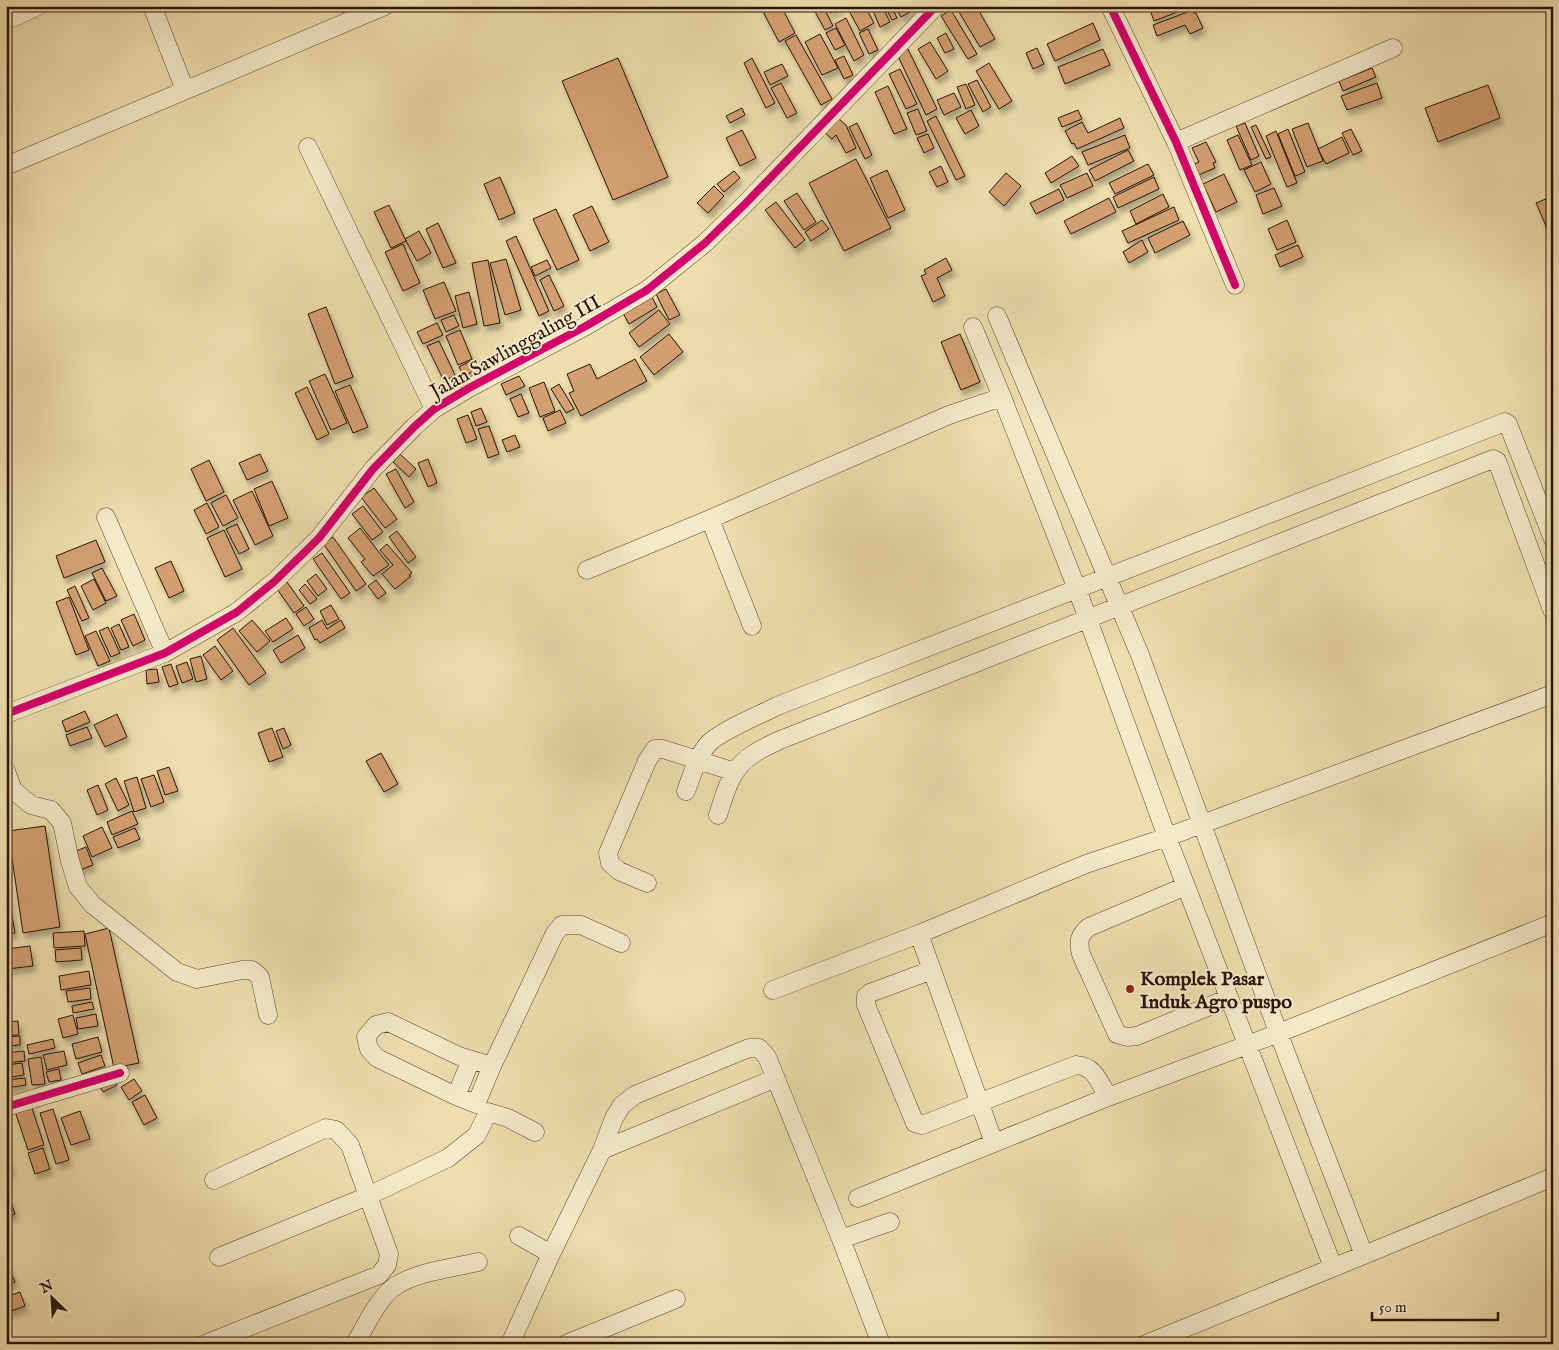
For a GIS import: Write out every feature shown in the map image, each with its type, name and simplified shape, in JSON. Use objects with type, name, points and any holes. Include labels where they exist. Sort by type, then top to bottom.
[{"type":"street","points":[[6,21],[38,6]]},
{"type":"street","points":[[152,6],[185,90]]},
{"type":"street","points":[[6,166],[384,6]]},
{"type":"street","name":"Jalan Sawlinggaling III","points":[[6,714],[165,653],[237,612],[275,581],[320,538],[373,469],[414,427],[434,410],[469,388],[586,326],[647,290],[704,243],[746,203],[936,6]]},
{"type":"street","points":[[1110,6],[1176,142],[1235,285]]},
{"type":"street","points":[[1176,142],[1393,48]]},
{"type":"street","points":[[308,147],[434,410]]},
{"type":"street","points":[[997,316],[1121,607],[1364,1256]]},
{"type":"street","points":[[973,327],[1077,589],[1167,837],[1334,1267]]},
{"type":"street","points":[[587,570],[710,519],[949,415],[1002,397]]},
{"type":"street","points":[[686,791],[698,760],[709,743],[732,728],[777,706],[1504,422],[1508,424],[1553,539]]},
{"type":"street","points":[[718,815],[728,783],[735,772],[750,755],[780,740],[1493,459],[1497,461],[1553,612]]},
{"type":"street","points":[[106,517],[165,653]]},
{"type":"street","points":[[710,519],[752,626]]},
{"type":"street","points":[[772,990],[919,934],[1086,864],[1167,837],[1553,694]]},
{"type":"street","points":[[647,883],[619,871],[610,863],[608,853],[647,762],[655,749],[663,749],[735,772]]},
{"type":"street","points":[[6,771],[13,790],[31,805],[52,810],[62,824],[78,887],[94,905],[177,972],[197,979],[242,970],[252,970],[260,977],[268,1015]]},
{"type":"street","points":[[1186,886],[1089,927],[1082,933],[1078,943],[1080,954],[1117,1034],[1137,1036],[1230,998]]},
{"type":"street","points":[[858,1198],[1108,1097],[1279,1032],[1553,923]]},
{"type":"street","points":[[219,1257],[368,1196],[448,1158],[477,1135],[492,1066],[555,932],[562,925],[581,925],[621,943]]},
{"type":"street","points":[[919,934],[994,1143]]},
{"type":"street","points":[[932,970],[866,996],[866,1005],[915,1123],[922,1125],[1076,1065],[1086,1065],[1093,1070],[1108,1097]]},
{"type":"street","points":[[492,1066],[471,1060],[388,1022],[376,1025],[366,1037],[369,1048],[377,1058],[535,1132]]},
{"type":"street","points":[[510,1344],[551,1254],[602,1150],[614,1118],[622,1105],[636,1095],[749,1048],[758,1048],[767,1057],[776,1078],[881,1344]]},
{"type":"street","points":[[456,1096],[471,1060]]},
{"type":"street","points":[[6,1107],[120,1073]]},
{"type":"street","points":[[602,1150],[776,1078]]},
{"type":"street","points":[[205,1344],[379,1275],[387,1266],[389,1254],[350,1145],[336,1130],[326,1128],[214,1180]]},
{"type":"street","points":[[1146,1344],[1553,1177]]},
{"type":"street","points":[[841,1239],[890,1222]]},
{"type":"street","points":[[519,1236],[551,1254]]},
{"type":"street","points":[[355,1344],[380,1302],[394,1287],[417,1276],[478,1262]]},
{"type":"street","points":[[566,1344],[676,1299]]},
{"type":"building","points":[[760,6],[781,6],[795,33],[779,42]]},
{"type":"building","points":[[812,6],[823,6],[833,26],[825,30]]},
{"type":"building","points":[[827,6],[843,6],[830,13]]},
{"type":"building","points":[[853,6],[865,6],[874,23],[860,31],[848,9]]},
{"type":"building","points":[[871,6],[882,6],[890,22],[880,27]]},
{"type":"building","points":[[885,6],[891,6],[897,18],[892,20]]},
{"type":"building","points":[[913,6],[915,9],[901,17],[895,7]]},
{"type":"building","points":[[957,6],[976,6],[995,39],[980,47]]},
{"type":"building","points":[[1193,6],[1154,21],[1149,7]]},
{"type":"building","points":[[951,10],[977,54],[968,59],[941,16]]},
{"type":"building","points":[[1193,10],[1203,28],[1190,34],[1185,25],[1157,36],[1153,25]]},
{"type":"building","points":[[846,18],[864,55],[854,61],[835,24]]},
{"type":"building","points":[[1093,23],[1100,40],[1055,61],[1047,44]]},
{"type":"building","points":[[836,28],[845,45],[835,50],[826,33]]},
{"type":"building","points":[[868,29],[878,50],[869,54],[859,33]]},
{"type":"building","points":[[946,33],[954,49],[945,53],[937,38]]},
{"type":"building","points":[[820,34],[838,68],[822,75],[805,42]]},
{"type":"building","points":[[796,35],[832,99],[821,105],[785,41]]},
{"type":"building","points":[[930,42],[948,71],[936,79],[918,49]]},
{"type":"building","points":[[1037,48],[1044,64],[1033,69],[1026,53]]},
{"type":"building","points":[[908,49],[937,109],[926,115],[897,54]]},
{"type":"building","points":[[1103,49],[1110,65],[1065,84],[1058,67]]},
{"type":"building","points":[[844,56],[853,75],[844,79],[835,60]]},
{"type":"building","points":[[618,58],[668,177],[613,200],[562,81]]},
{"type":"building","points":[[752,58],[775,103],[766,108],[744,63]]},
{"type":"building","points":[[989,63],[1012,101],[999,109],[976,71]]},
{"type":"building","points":[[782,64],[788,76],[770,85],[764,72]]},
{"type":"building","points":[[1372,68],[1376,77],[1343,91],[1339,81]]},
{"type":"building","points":[[900,69],[917,104],[906,109],[889,74]]},
{"type":"building","points":[[977,80],[991,107],[983,112],[968,84]]},
{"type":"building","points":[[781,83],[797,113],[787,118],[771,88]]},
{"type":"building","points":[[1377,83],[1382,98],[1347,110],[1341,96]]},
{"type":"building","points":[[966,84],[975,105],[966,109],[957,87]]},
{"type":"building","points":[[1488,85],[1500,118],[1438,142],[1425,108]]},
{"type":"building","points":[[888,86],[907,129],[894,134],[875,92]]},
{"type":"building","points":[[954,93],[961,107],[944,115],[937,100]]},
{"type":"building","points":[[742,108],[745,115],[730,123],[726,116]]},
{"type":"building","points":[[918,109],[927,131],[916,135],[907,113]]},
{"type":"building","points":[[971,110],[979,126],[965,134],[956,118]]},
{"type":"building","points":[[1078,110],[1082,119],[1062,127],[1058,118]]},
{"type":"building","points":[[936,116],[965,176],[956,180],[927,121]]},
{"type":"building","points":[[838,118],[846,125],[856,148],[846,153],[836,135],[832,139],[824,132]]},
{"type":"building","points":[[1120,118],[1124,128],[1077,149],[1065,131],[1082,122],[1088,133]]},
{"type":"building","points":[[857,123],[872,155],[865,159],[849,127]]},
{"type":"building","points":[[1245,123],[1259,156],[1251,160],[1236,126]]},
{"type":"building","points":[[1308,123],[1323,161],[1307,167],[1292,129]]},
{"type":"building","points":[[1256,125],[1271,157],[1266,159],[1251,127]]},
{"type":"building","points":[[1288,129],[1305,172],[1295,176],[1278,134]]},
{"type":"building","points":[[1351,129],[1362,151],[1353,155],[1342,133]]},
{"type":"building","points":[[742,130],[756,158],[740,166],[726,138]]},
{"type":"building","points":[[1276,131],[1297,183],[1287,187],[1266,136]]},
{"type":"building","points":[[928,134],[934,148],[924,153],[917,138]]},
{"type":"building","points":[[1125,135],[1130,148],[1088,165],[1082,152]]},
{"type":"building","points":[[1238,135],[1252,165],[1240,170],[1227,140]]},
{"type":"building","points":[[1342,137],[1349,153],[1326,164],[1318,149]]},
{"type":"building","points":[[1206,142],[1216,162],[1213,163],[1215,168],[1194,177],[1190,166],[1199,162],[1192,148]]},
{"type":"building","points":[[1128,150],[1134,161],[1095,181],[1089,170]]},
{"type":"building","points":[[1072,156],[1079,166],[1051,183],[1045,173]]},
{"type":"building","points":[[856,159],[891,228],[844,251],[809,183]]},
{"type":"building","points":[[1261,162],[1271,184],[1255,192],[1244,170]]},
{"type":"building","points":[[1148,164],[1154,175],[1115,194],[1109,183]]},
{"type":"building","points":[[941,166],[948,182],[937,187],[929,172]]},
{"type":"building","points":[[887,170],[905,210],[888,218],[870,178]]},
{"type":"building","points":[[734,171],[740,178],[724,192],[717,184]]},
{"type":"building","points":[[1006,173],[1021,186],[1004,206],[989,192]]},
{"type":"building","points":[[1087,173],[1093,186],[1067,198],[1060,185]]},
{"type":"building","points":[[1224,174],[1237,202],[1216,212],[1203,184]]},
{"type":"building","points":[[500,177],[515,213],[499,220],[484,184]]},
{"type":"building","points":[[1154,177],[1159,189],[1118,208],[1113,197]]},
{"type":"building","points":[[714,186],[724,196],[708,213],[697,203]]},
{"type":"building","points":[[1274,188],[1282,206],[1263,214],[1256,195]]},
{"type":"building","points":[[1059,189],[1064,200],[1036,214],[1030,203]]},
{"type":"building","points":[[797,193],[816,222],[804,230],[784,201]]},
{"type":"building","points":[[1163,194],[1169,207],[1136,224],[1130,211]]},
{"type":"building","points":[[1553,196],[1553,242],[1536,203]]},
{"type":"building","points":[[1109,198],[1116,212],[1071,234],[1064,221]]},
{"type":"building","points":[[776,202],[805,240],[795,248],[765,210]]},
{"type":"building","points":[[389,205],[406,241],[391,248],[374,212]]},
{"type":"building","points":[[592,206],[609,242],[590,251],[573,215]]},
{"type":"building","points":[[1174,207],[1179,220],[1128,243],[1122,231]]},
{"type":"building","points":[[556,209],[579,260],[557,270],[533,219]]},
{"type":"building","points":[[822,220],[829,229],[811,241],[805,232]]},
{"type":"building","points":[[1287,220],[1296,242],[1277,250],[1268,229]]},
{"type":"building","points":[[1183,221],[1190,235],[1155,253],[1148,238]]},
{"type":"building","points":[[438,223],[456,263],[443,268],[426,229]]},
{"type":"building","points":[[419,231],[431,253],[417,261],[405,239]]},
{"type":"building","points":[[516,236],[549,311],[539,316],[506,241]]},
{"type":"building","points":[[1142,240],[1148,252],[1129,263],[1123,252]]},
{"type":"building","points":[[403,244],[420,283],[403,291],[385,252]]},
{"type":"building","points":[[1298,245],[1303,257],[1280,267],[1275,255]]},
{"type":"building","points":[[946,258],[952,270],[937,278],[945,296],[933,302],[921,276],[926,274],[924,270]]},
{"type":"building","points":[[506,259],[521,310],[505,315],[490,263]]},
{"type":"building","points":[[488,260],[500,323],[484,326],[472,263]]},
{"type":"building","points":[[547,260],[551,268],[535,276],[531,267]]},
{"type":"building","points":[[549,275],[564,306],[554,311],[540,280]]},
{"type":"building","points":[[444,282],[456,311],[435,319],[423,290]]},
{"type":"building","points":[[666,289],[680,315],[669,320],[656,294]]},
{"type":"building","points":[[469,292],[477,324],[463,328],[455,296]]},
{"type":"building","points":[[652,297],[657,307],[629,324],[623,313]]},
{"type":"building","points":[[326,307],[353,377],[335,384],[308,314]]},
{"type":"building","points":[[659,310],[670,324],[639,347],[629,333]]},
{"type":"building","points":[[454,315],[459,326],[446,332],[441,320]]},
{"type":"building","points":[[437,323],[443,335],[423,344],[417,332]]},
{"type":"building","points":[[460,330],[472,359],[458,365],[446,336]]},
{"type":"building","points":[[669,334],[683,352],[654,375],[640,357]]},
{"type":"building","points":[[960,334],[980,382],[961,390],[941,342]]},
{"type":"building","points":[[439,341],[455,375],[444,381],[427,346]]},
{"type":"building","points":[[476,358],[481,367],[464,376],[459,367]]},
{"type":"building","points":[[635,359],[647,381],[581,416],[569,393],[574,391],[567,374],[590,364],[597,379]]},
{"type":"building","points":[[325,374],[347,423],[331,430],[309,381]]},
{"type":"building","points":[[519,376],[525,386],[506,395],[501,384]]},
{"type":"building","points":[[544,382],[555,411],[540,417],[529,388]]},
{"type":"building","points":[[559,384],[574,409],[566,413],[551,389]]},
{"type":"building","points":[[350,385],[368,427],[353,433],[335,391]]},
{"type":"building","points":[[307,387],[329,434],[317,440],[295,393]]},
{"type":"building","points":[[521,394],[529,413],[518,417],[510,399]]},
{"type":"building","points":[[481,408],[487,422],[476,426],[471,412]]},
{"type":"building","points":[[560,410],[566,423],[548,431],[543,418]]},
{"type":"building","points":[[468,415],[477,439],[466,443],[457,419]]},
{"type":"building","points":[[489,426],[499,454],[488,458],[478,429]]},
{"type":"building","points":[[515,435],[520,447],[507,452],[502,440]]},
{"type":"building","points":[[260,454],[268,471],[247,480],[239,463]]},
{"type":"building","points":[[400,454],[416,469],[409,477],[393,462]]},
{"type":"building","points":[[428,459],[437,483],[428,487],[418,463]]},
{"type":"building","points":[[209,460],[224,492],[206,501],[191,469]]},
{"type":"building","points":[[396,469],[414,502],[405,508],[386,474]]},
{"type":"building","points":[[272,481],[288,518],[269,526],[254,489]]},
{"type":"building","points":[[374,488],[397,519],[385,528],[361,497]]},
{"type":"building","points":[[252,491],[273,536],[255,545],[233,500]]},
{"type":"building","points":[[226,495],[238,518],[223,526],[211,503]]},
{"type":"building","points":[[207,503],[219,527],[206,534],[194,510]]},
{"type":"building","points":[[363,506],[383,532],[372,540],[352,514]]},
{"type":"building","points":[[237,524],[249,549],[239,554],[226,529]]},
{"type":"building","points":[[360,528],[389,565],[373,576],[361,562],[365,559],[348,538]]},
{"type":"building","points":[[224,530],[242,569],[225,577],[207,538]]},
{"type":"building","points":[[397,531],[416,557],[408,563],[389,537]]},
{"type":"building","points":[[333,537],[366,584],[356,591],[323,543]]},
{"type":"building","points":[[96,540],[105,562],[64,578],[56,556]]},
{"type":"building","points":[[387,544],[412,573],[395,589],[382,574],[393,565],[380,550]]},
{"type":"building","points":[[322,553],[350,593],[341,599],[313,559]]},
{"type":"building","points":[[171,561],[184,591],[169,598],[155,568]]},
{"type":"building","points":[[102,568],[117,596],[106,601],[92,573]]},
{"type":"building","points":[[316,574],[327,589],[318,596],[307,581]]},
{"type":"building","points":[[94,579],[106,603],[93,610],[81,586]]},
{"type":"building","points":[[376,580],[386,593],[378,599],[368,586]]},
{"type":"building","points":[[287,582],[304,606],[294,613],[277,589]]},
{"type":"building","points":[[305,584],[317,599],[310,604],[299,590]]},
{"type":"building","points":[[75,586],[89,618],[82,621],[67,590]]},
{"type":"building","points":[[69,597],[89,650],[76,655],[56,602]]},
{"type":"building","points":[[331,605],[339,619],[327,625],[320,611]]},
{"type":"building","points":[[306,607],[314,619],[304,626],[296,614]]},
{"type":"building","points":[[134,614],[145,640],[133,646],[121,620]]},
{"type":"building","points":[[286,618],[293,629],[273,642],[265,631]]},
{"type":"building","points":[[252,620],[270,641],[257,652],[239,631]]},
{"type":"building","points":[[322,620],[327,629],[341,620],[345,628],[320,643],[317,639],[315,640],[309,628]]},
{"type":"building","points":[[119,624],[129,647],[121,650],[111,628]]},
{"type":"building","points":[[108,627],[120,653],[111,657],[99,631]]},
{"type":"building","points":[[233,628],[266,673],[249,685],[217,640]]},
{"type":"building","points":[[96,631],[110,661],[98,666],[85,636]]},
{"type":"building","points":[[298,635],[305,648],[281,663],[273,650]]},
{"type":"building","points":[[215,646],[233,671],[221,680],[203,655]]},
{"type":"building","points":[[201,656],[207,679],[196,682],[190,659]]},
{"type":"building","points":[[187,662],[193,679],[182,683],[176,666]]},
{"type":"building","points":[[171,664],[178,684],[169,687],[162,667]]},
{"type":"building","points":[[157,669],[159,682],[147,684],[146,670]]},
{"type":"building","points":[[85,711],[90,722],[66,732],[62,721]]},
{"type":"building","points":[[117,714],[127,737],[105,747],[94,725]]},
{"type":"building","points":[[87,727],[92,738],[70,746],[66,735]]},
{"type":"building","points":[[272,728],[283,757],[269,762],[258,733]]},
{"type":"building","points":[[284,728],[291,745],[283,749],[276,731]]},
{"type":"building","points":[[381,753],[398,784],[384,792],[366,761]]},
{"type":"building","points":[[169,767],[178,791],[165,795],[157,771]]},
{"type":"building","points":[[154,775],[164,802],[151,807],[141,779]]},
{"type":"building","points":[[137,777],[146,808],[134,812],[124,781]]},
{"type":"building","points":[[116,778],[129,805],[118,811],[105,784]]},
{"type":"building","points":[[98,785],[108,810],[97,815],[87,790]]},
{"type":"building","points":[[132,811],[138,824],[112,835],[107,822]]},
{"type":"building","points":[[45,826],[60,927],[23,933],[8,831]]},
{"type":"building","points":[[102,827],[112,848],[92,857],[83,836]]},
{"type":"building","points":[[135,828],[140,839],[118,848],[113,837]]},
{"type":"building","points":[[86,847],[93,865],[78,871],[71,853]]},
{"type":"building","points":[[6,880],[15,933],[6,934]]},
{"type":"building","points":[[109,928],[139,1063],[114,1068],[85,934]]},
{"type":"building","points":[[84,931],[85,946],[54,948],[53,933]]},
{"type":"building","points":[[30,946],[33,966],[7,969],[6,949]]},
{"type":"building","points":[[81,948],[82,960],[56,962],[55,950]]},
{"type":"building","points":[[89,971],[91,985],[61,990],[59,976]]},
{"type":"building","points":[[90,988],[91,999],[68,1002],[66,991]]},
{"type":"building","points":[[92,1002],[94,1009],[73,1013],[72,1006]]},
{"type":"building","points":[[96,1014],[98,1026],[78,1029],[76,1018]]},
{"type":"building","points":[[73,1015],[78,1034],[63,1038],[58,1019]]},
{"type":"building","points":[[18,1021],[19,1035],[6,1035],[6,1022]]},
{"type":"building","points":[[20,1036],[20,1045],[6,1046],[6,1037]]},
{"type":"building","points":[[98,1037],[102,1052],[76,1059],[72,1044]]},
{"type":"building","points":[[53,1039],[55,1048],[29,1054],[27,1045]]},
{"type":"building","points":[[24,1051],[25,1061],[6,1063],[6,1053]]},
{"type":"building","points":[[64,1051],[67,1065],[47,1070],[43,1055]]},
{"type":"building","points":[[101,1055],[105,1066],[82,1074],[78,1063]]},
{"type":"building","points":[[41,1057],[45,1084],[32,1085],[28,1059]]},
{"type":"building","points":[[22,1063],[24,1075],[6,1078],[6,1065]]},
{"type":"building","points":[[59,1069],[61,1080],[49,1082],[46,1072]]},
{"type":"building","points":[[112,1076],[117,1085],[103,1092],[98,1083]]},
{"type":"building","points":[[25,1078],[26,1085],[6,1088],[6,1080]]},
{"type":"building","points":[[134,1079],[142,1091],[129,1100],[121,1087]]},
{"type":"building","points":[[145,1095],[157,1118],[144,1125],[132,1102]]},
{"type":"building","points":[[30,1102],[44,1145],[28,1150],[14,1108]]},
{"type":"building","points":[[53,1109],[69,1160],[56,1164],[40,1113]]},
{"type":"building","points":[[80,1111],[90,1139],[71,1145],[61,1118]]},
{"type":"building","points":[[43,1148],[50,1169],[35,1174],[28,1153]]},
{"type":"building","points":[[6,1155],[12,1171],[6,1173]]},
{"type":"building","points":[[9,1197],[15,1214],[6,1217],[6,1198]]},
{"type":"building","points":[[6,1261],[15,1282],[6,1286]]},
{"type":"building","points":[[20,1292],[25,1306],[6,1313],[6,1297]]},
{"type":"building","points":[[6,1331],[14,1344],[6,1344]]},
{"type":"cycle path","points":[[6,714],[165,653],[237,612],[275,581],[319,538],[373,469],[434,409],[469,388],[586,326],[647,290],[705,243],[936,6]]},
{"type":"cycle path","points":[[1110,6],[1176,142],[1235,285]]},
{"type":"cycle path","points":[[6,1107],[120,1073]]},
{"type":"place","name":"Komplek Pasar Induk Agro puspo","points":[[1130,989]]}]
